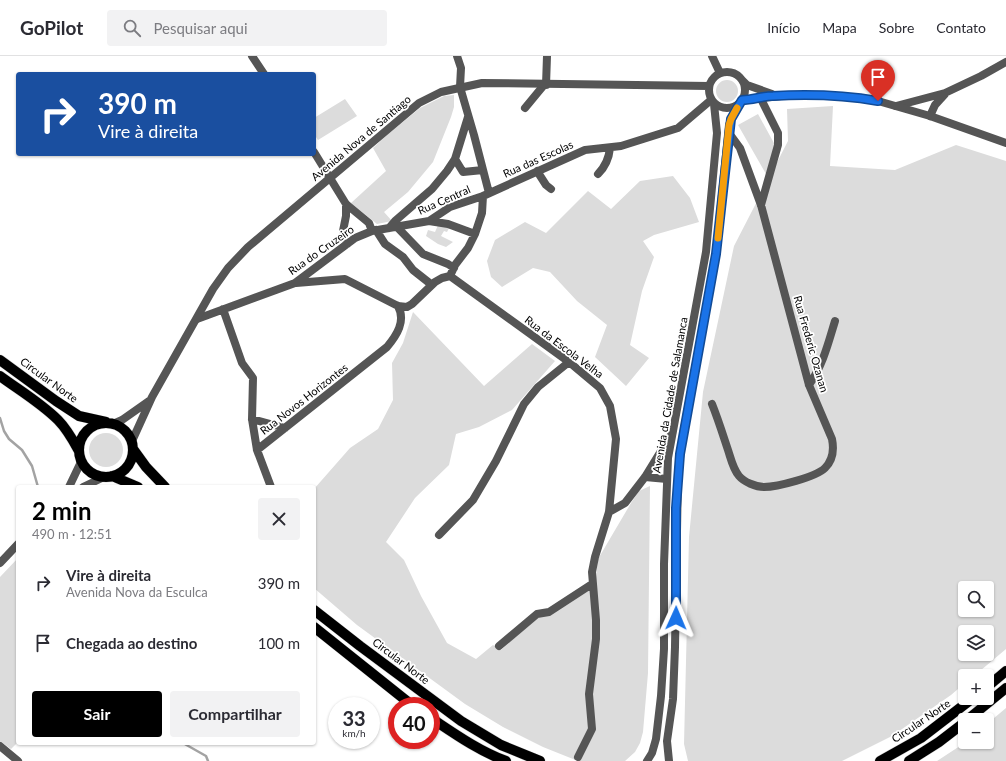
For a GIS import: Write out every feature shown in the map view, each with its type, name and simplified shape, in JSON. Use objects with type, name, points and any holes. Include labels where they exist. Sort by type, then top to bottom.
[{"type":"main road","name":"Circular Norte","points":[[0,360],[79,416],[110,424]]},
{"type":"main road","points":[[0,376],[59,420],[68,431],[84,466],[90,472],[132,485]]},
{"type":"main road","points":[[80,455],[80,442],[84,434],[91,428],[99,424],[110,424],[123,428],[128,434],[146,467],[163,485]]},
{"type":"main road","points":[[108,477],[121,473],[128,466],[132,458],[133,445]]},
{"type":"main road","name":"Circular Norte","points":[[316,610],[461,721],[501,745],[540,761]]},
{"type":"main road","points":[[316,629],[402,697]]},
{"type":"main road","points":[[994,681],[1006,671]]},
{"type":"main road","points":[[976,713],[1006,688]]},
{"type":"main road","name":"Circular Norte","points":[[880,761],[920,738],[964,705]]},
{"type":"main road","points":[[440,724],[506,761]]},
{"type":"main road","points":[[908,761],[939,742],[958,727]]},
{"type":"street","points":[[252,56],[263,72]]},
{"type":"street","points":[[295,283],[345,279],[398,306],[407,307],[432,284],[442,278],[450,276],[468,248],[482,213],[486,194],[483,170],[460,87],[461,68],[457,56]]},
{"type":"street","points":[[525,108],[545,85],[547,56]]},
{"type":"street","points":[[712,56],[720,73]]},
{"type":"street","points":[[896,106],[945,93],[1006,62]]},
{"type":"street","points":[[781,96],[754,89],[732,73],[720,73],[713,78],[708,91],[713,102],[719,107],[729,108],[741,102],[760,97],[781,96],[825,95],[854,97],[878,101],[930,116],[1006,143]]},
{"type":"street","points":[[741,79],[745,89],[741,102]]},
{"type":"street","name":"Avenida Nova de Santiago","points":[[133,445],[152,397],[213,289],[228,268],[248,247],[419,103],[441,92],[460,87],[482,84],[709,86]]},
{"type":"street","points":[[930,116],[935,104],[945,93]]},
{"type":"street","points":[[760,97],[778,133],[778,145],[761,205]]},
{"type":"street","name":"Avenida da Cidade de Salamanca","points":[[647,761],[652,754],[656,739],[662,688],[664,649],[664,564],[668,458],[706,252],[717,133],[713,102]]},
{"type":"street","name":"Rua das Escolas","points":[[486,194],[585,150],[621,146],[678,128],[713,102]]},
{"type":"street","name":"Avenida da Cidade de Salamanca","points":[[669,761],[667,741],[673,699],[676,647],[678,473],[683,435],[716,254],[731,119],[741,102]]},
{"type":"street","points":[[454,268],[424,254],[393,227],[395,221],[432,189],[447,171],[455,159],[468,117]]},
{"type":"street","name":"Rua Frederic Ozanan","points":[[712,404],[733,466],[739,477],[750,484],[763,487],[778,485],[812,476],[825,468],[831,459],[834,449],[832,440],[809,385],[761,205],[740,148],[729,133]]},
{"type":"street","points":[[598,174],[605,165],[610,148]]},
{"type":"street","points":[[316,155],[346,204],[370,223],[385,244],[403,257],[413,270],[432,284]]},
{"type":"street","points":[[455,159],[463,172],[483,170]]},
{"type":"street","points":[[537,171],[546,185],[551,188]]},
{"type":"street","name":"Rua Central","points":[[393,227],[429,221],[450,207],[486,194]]},
{"type":"street","points":[[346,204],[346,216],[343,231],[347,244]]},
{"type":"street","points":[[429,221],[448,224],[474,234]]},
{"type":"street","name":"Rua do Cruzeiro","points":[[197,318],[295,283],[355,238],[374,230],[393,227]]},
{"type":"street","name":"Rua da Escola Velha","points":[[450,276],[569,362],[600,388],[610,406],[616,439],[609,512],[595,557],[592,572],[596,620],[596,639],[589,694],[592,729],[578,757]]},
{"type":"street","name":"Rua Novos Horizontes","points":[[223,309],[242,362],[253,378],[252,418],[258,450],[387,347],[400,329],[402,316],[398,306]]},
{"type":"street","points":[[809,385],[818,371],[826,353],[835,321]]},
{"type":"street","points":[[438,535],[473,500],[496,461],[524,404],[538,387],[569,362]]},
{"type":"street","name":"Avenida Nova de Santiago","points":[[110,424],[122,420],[145,404],[152,397]]},
{"type":"street","points":[[252,418],[285,428]]},
{"type":"street","points":[[609,512],[626,504],[672,433]]},
{"type":"street","points":[[258,450],[270,485]]},
{"type":"street","points":[[70,485],[80,464],[80,455]]},
{"type":"street","points":[[645,476],[667,479]]},
{"type":"street","points":[[88,485],[108,477]]},
{"type":"street","points":[[0,563],[16,546]]},
{"type":"street","points":[[499,646],[537,614],[549,612],[592,584]]},
{"type":"street","points":[[0,746],[18,761]]},
{"type":"shaded area","points":[[727,80],[735,83],[738,91],[735,99],[727,102],[719,99],[716,91],[719,83]]},
{"type":"shaded area","points":[[454,95],[454,107],[451,117],[433,162],[408,192],[384,212],[392,221],[377,224],[351,203],[386,171],[373,148],[420,108],[444,96]]},
{"type":"shaded area","points":[[345,99],[357,116],[318,140],[316,137],[316,117]]},
{"type":"shaded area","points":[[833,106],[830,166],[895,170],[956,145],[1006,161],[1006,649],[994,659],[994,625],[958,625],[958,661],[992,661],[982,669],[958,669],[958,689],[951,695],[892,736],[842,761],[688,761],[684,744],[689,537],[703,392],[734,246],[788,141],[787,109]]},
{"type":"shaded area","points":[[758,114],[775,145],[766,174],[738,125]]},
{"type":"shaded area","points":[[673,176],[690,198],[699,222],[654,235],[643,241],[654,257],[642,291],[630,345],[649,358],[626,386],[595,357],[607,325],[577,301],[550,272],[533,268],[502,287],[491,277],[487,261],[495,240],[525,222],[546,233],[588,191],[611,209],[640,181]]},
{"type":"shaded area","points":[[439,223],[450,226],[447,232],[444,231],[441,236],[453,242],[446,247],[438,244],[426,236],[428,230],[435,232]]},
{"type":"shaded area","points":[[413,312],[484,386],[532,344],[555,361],[512,410],[479,427],[456,434],[449,465],[415,498],[386,542],[404,560],[421,596],[447,643],[476,659],[493,645],[501,650],[538,617],[595,586],[598,559],[639,491],[650,486],[648,673],[643,732],[640,743],[635,752],[625,761],[578,761],[543,747],[503,727],[465,704],[357,625],[316,590],[316,487],[350,448],[378,429],[393,400],[392,363],[403,343]]},
{"type":"shaded area","points":[[106,433],[112,434],[118,438],[122,444],[122,456],[118,462],[112,466],[106,467],[100,466],[94,462],[90,456],[89,450],[90,444],[94,438],[100,434]]},
{"type":"shaded area","points":[[16,560],[16,744],[11,749],[0,741],[0,577]]},
{"type":"shaded area","points":[[1006,708],[1006,761],[937,761],[958,747],[958,749],[994,749],[994,718]]},
{"type":"waterway","points":[[0,418],[4,431],[9,439],[22,450],[32,466],[37,485]]},
{"type":"waterway","points":[[187,745],[206,756],[208,761]]},
{"type":"slow traffic","points":[[718,238],[729,125],[737,108]]},
{"type":"route","points":[[676,618],[676,508],[680,454],[716,254],[729,125],[731,119],[742,100],[751,100],[760,97],[825,95],[878,101]]}]
